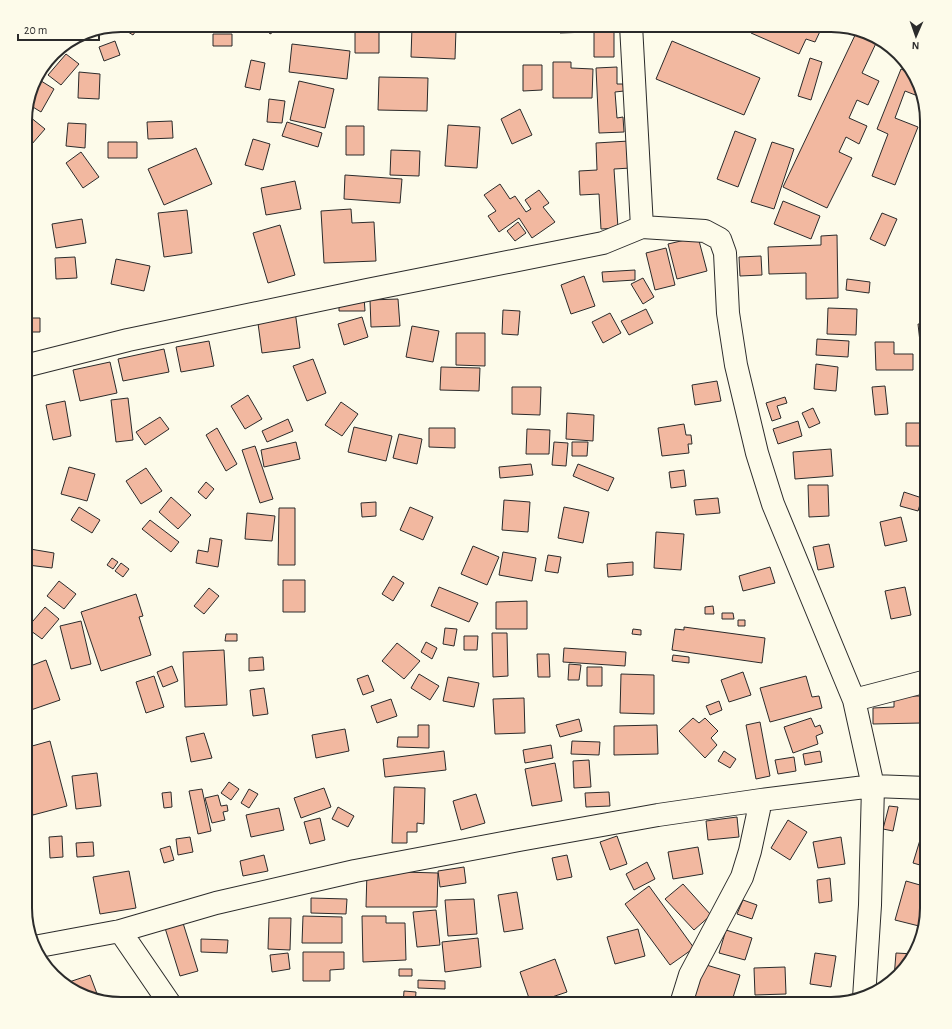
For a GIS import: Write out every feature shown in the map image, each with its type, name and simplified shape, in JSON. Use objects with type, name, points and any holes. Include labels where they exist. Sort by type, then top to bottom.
[{"type":"street","points":[[631,32],[642,227]]},
{"type":"street","points":[[32,364],[128,340],[344,294],[603,243],[642,227],[705,231],[720,239],[725,253],[728,313],[736,365],[757,453],[773,504],[854,700],[873,786],[870,905],[865,990]]},
{"type":"street","points":[[854,700],[920,683]]},
{"type":"street","points":[[41,946],[120,931],[216,903],[355,871],[658,815],[873,786],[920,788]]},
{"type":"street","points":[[682,997],[690,975],[742,878],[750,851],[761,800]]},
{"type":"street","points":[[120,931],[165,997]]},
{"type":"building","points":[[128,32],[135,32],[133,35]]},
{"type":"building","points":[[355,32],[379,32],[379,53],[355,53]]},
{"type":"building","points":[[412,32],[456,32],[455,59],[411,57]]},
{"type":"building","points":[[560,32],[589,32],[560,33]]},
{"type":"building","points":[[594,32],[614,32],[614,57],[594,57]]},
{"type":"building","points":[[820,32],[815,42],[806,39],[799,54],[751,33]]},
{"type":"building","points":[[213,34],[232,34],[232,46],[213,46]]},
{"type":"building","points":[[855,36],[876,44],[862,73],[879,81],[868,105],[857,100],[849,118],[867,126],[859,144],[846,137],[839,152],[852,158],[827,208],[783,187]]},
{"type":"building","points":[[115,41],[120,55],[104,61],[99,47]]},
{"type":"building","points":[[672,41],[760,78],[744,115],[656,79]]},
{"type":"building","points":[[292,44],[350,51],[347,79],[289,72]]},
{"type":"building","points":[[66,54],[79,64],[61,85],[48,75]]},
{"type":"building","points":[[810,58],[822,62],[811,100],[798,96]]},
{"type":"building","points":[[251,60],[265,63],[260,90],[245,87]]},
{"type":"building","points":[[553,62],[571,62],[571,68],[593,69],[592,98],[553,98]]},
{"type":"building","points":[[523,65],[542,65],[542,90],[523,91]]},
{"type":"building","points":[[617,67],[617,84],[623,84],[624,91],[615,92],[617,118],[623,117],[624,132],[599,133],[596,68]]},
{"type":"building","points":[[901,69],[904,70],[916,95],[905,91],[895,118],[918,127],[895,185],[872,176],[888,134],[877,129]]},
{"type":"building","points":[[79,72],[100,74],[99,99],[78,98]]},
{"type":"building","points":[[379,77],[428,78],[427,111],[378,110]]},
{"type":"building","points":[[42,81],[54,89],[41,112],[33,107],[35,98]]},
{"type":"building","points":[[299,81],[334,89],[325,128],[290,120]]},
{"type":"building","points":[[269,99],[285,101],[282,123],[267,122]]},
{"type":"building","points":[[520,109],[532,135],[512,144],[501,119]]},
{"type":"building","points":[[32,119],[45,129],[32,144]]},
{"type":"building","points":[[172,121],[173,138],[148,139],[147,122]]},
{"type":"building","points":[[287,122],[322,133],[318,147],[282,136]]},
{"type":"building","points":[[68,123],[86,124],[85,148],[66,146]]},
{"type":"building","points":[[448,125],[480,127],[477,168],[445,166]]},
{"type":"building","points":[[346,126],[364,126],[364,155],[346,155]]},
{"type":"building","points":[[735,131],[756,139],[738,187],[717,179]]},
{"type":"building","points":[[253,139],[270,144],[263,170],[245,165]]},
{"type":"building","points":[[629,141],[631,168],[614,169],[618,228],[601,229],[599,194],[580,195],[579,171],[597,170],[596,143]]},
{"type":"building","points":[[108,142],[137,142],[137,158],[108,158]]},
{"type":"building","points":[[772,142],[794,149],[774,209],[751,202]]},
{"type":"building","points":[[196,148],[212,184],[164,205],[148,169]]},
{"type":"building","points":[[391,150],[420,151],[419,176],[390,175]]},
{"type":"building","points":[[81,152],[99,177],[83,188],[66,163]]},
{"type":"building","points":[[345,175],[402,179],[400,203],[344,199]]},
{"type":"building","points":[[295,181],[301,209],[266,215],[261,188]]},
{"type":"building","points":[[500,184],[510,199],[515,196],[526,212],[531,209],[525,200],[539,190],[549,203],[543,207],[555,222],[532,238],[519,218],[499,232],[488,216],[496,211],[484,195]]},
{"type":"building","points":[[783,201],[820,216],[811,239],[774,224]]},
{"type":"building","points":[[351,209],[352,223],[374,222],[376,261],[324,263],[321,211]]},
{"type":"building","points":[[187,210],[192,253],[164,257],[158,213]]},
{"type":"building","points":[[882,213],[897,219],[885,246],[870,239]]},
{"type":"building","points":[[82,219],[86,243],[56,248],[52,224]]},
{"type":"building","points":[[518,222],[526,233],[515,241],[507,231]]},
{"type":"building","points":[[280,225],[295,275],[268,283],[253,233]]},
{"type":"building","points":[[837,235],[838,298],[806,299],[806,273],[769,274],[768,247],[821,245],[821,236]]},
{"type":"building","points":[[698,237],[707,271],[677,279],[668,244]]},
{"type":"building","points":[[666,248],[675,285],[655,290],[646,253]]},
{"type":"building","points":[[761,256],[762,275],[740,276],[739,257]]},
{"type":"building","points":[[75,257],[77,278],[56,279],[55,258]]},
{"type":"building","points":[[116,259],[150,266],[144,291],[111,284]]},
{"type":"building","points":[[635,270],[635,280],[603,282],[602,272]]},
{"type":"building","points":[[584,276],[595,306],[571,314],[561,285]]},
{"type":"building","points":[[643,278],[654,297],[643,304],[631,284]]},
{"type":"building","points":[[847,279],[870,282],[869,293],[846,290]]},
{"type":"building","points":[[364,297],[365,311],[339,311],[339,298]]},
{"type":"building","points":[[398,299],[400,326],[371,327],[370,300]]},
{"type":"building","points":[[828,308],[857,309],[856,335],[827,334]]},
{"type":"building","points":[[646,309],[653,323],[629,335],[621,321]]},
{"type":"building","points":[[503,310],[520,311],[518,335],[502,334]]},
{"type":"building","points":[[295,311],[300,348],[262,353],[257,316]]},
{"type":"building","points":[[610,313],[621,333],[603,343],[592,322]]},
{"type":"building","points":[[362,317],[368,337],[344,345],[338,324]]},
{"type":"building","points":[[32,318],[40,318],[40,332],[32,332]]},
{"type":"building","points":[[918,324],[920,324],[920,342]]},
{"type":"building","points":[[412,326],[439,331],[433,362],[406,357]]},
{"type":"building","points":[[456,333],[485,333],[485,366],[456,365]]},
{"type":"building","points":[[817,339],[849,341],[848,357],[816,355]]},
{"type":"building","points":[[209,341],[214,366],[181,372],[176,347]]},
{"type":"building","points":[[875,342],[894,342],[894,354],[913,354],[913,370],[876,370]]},
{"type":"building","points":[[164,349],[169,372],[123,381],[118,359]]},
{"type":"building","points":[[313,359],[326,393],[307,401],[293,366]]},
{"type":"building","points":[[110,362],[117,393],[80,401],[73,370]]},
{"type":"building","points":[[816,364],[838,367],[836,391],[814,389]]},
{"type":"building","points":[[441,367],[480,368],[479,391],[440,390]]},
{"type":"building","points":[[717,381],[721,401],[695,405],[692,385]]},
{"type":"building","points":[[885,386],[888,414],[875,415],[872,387]]},
{"type":"building","points":[[512,387],[541,387],[540,415],[512,414]]},
{"type":"building","points":[[248,395],[262,419],[245,429],[231,406]]},
{"type":"building","points":[[785,397],[787,403],[777,406],[781,418],[772,421],[766,403]]},
{"type":"building","points":[[128,398],[133,440],[116,442],[111,400]]},
{"type":"building","points":[[65,401],[71,436],[53,440],[46,405]]},
{"type":"building","points":[[341,402],[358,414],[342,436],[325,425]]},
{"type":"building","points":[[813,408],[820,423],[809,428],[802,413]]},
{"type":"building","points":[[567,413],[594,415],[593,441],[566,439]]},
{"type":"building","points":[[160,417],[169,429],[145,445],[136,432]]},
{"type":"building","points":[[288,419],[293,431],[267,442],[262,431]]},
{"type":"building","points":[[798,421],[802,436],[778,444],[773,429]]},
{"type":"building","points":[[906,423],[920,423],[920,446],[906,446]]},
{"type":"building","points":[[684,424],[686,435],[691,435],[692,444],[688,444],[689,453],[662,456],[658,428]]},
{"type":"building","points":[[354,427],[392,436],[386,461],[348,452]]},
{"type":"building","points":[[217,428],[237,464],[226,471],[206,435]]},
{"type":"building","points":[[429,428],[455,428],[455,448],[429,447]]},
{"type":"building","points":[[527,429],[550,430],[549,454],[526,454]]},
{"type":"building","points":[[399,434],[422,439],[417,464],[393,458]]},
{"type":"building","points":[[296,442],[300,459],[264,467],[261,450]]},
{"type":"building","points":[[554,442],[568,443],[566,466],[552,465]]},
{"type":"building","points":[[572,442],[588,442],[587,456],[572,456]]},
{"type":"building","points":[[255,446],[273,499],[260,503],[242,450]]},
{"type":"building","points":[[831,449],[833,476],[795,479],[793,452]]},
{"type":"building","points":[[531,464],[533,475],[500,478],[499,467]]},
{"type":"building","points":[[578,464],[614,478],[608,491],[573,476]]},
{"type":"building","points":[[69,467],[95,474],[87,501],[61,494]]},
{"type":"building","points":[[146,468],[162,491],[141,504],[126,481]]},
{"type":"building","points":[[684,470],[686,486],[671,488],[669,472]]},
{"type":"building","points":[[206,482],[214,489],[206,499],[198,492]]},
{"type":"building","points":[[808,485],[828,485],[829,516],[809,517]]},
{"type":"building","points":[[904,492],[920,497],[918,511],[900,506]]},
{"type":"building","points":[[171,497],[191,515],[178,529],[159,512]]},
{"type":"building","points":[[718,498],[720,513],[696,515],[694,500]]},
{"type":"building","points":[[504,500],[530,502],[528,532],[502,530]]},
{"type":"building","points":[[376,502],[376,516],[362,517],[361,503]]},
{"type":"building","points":[[79,507],[100,520],[92,533],[71,520]]},
{"type":"building","points":[[410,507],[433,517],[423,540],[400,530]]},
{"type":"building","points":[[564,507],[589,512],[583,543],[558,538]]},
{"type":"building","points":[[279,508],[295,508],[295,565],[278,565]]},
{"type":"building","points":[[247,513],[275,516],[272,541],[245,539]]},
{"type":"building","points":[[901,517],[907,541],[885,546],[880,522]]},
{"type":"building","points":[[150,520],[179,542],[171,552],[142,529]]},
{"type":"building","points":[[656,532],[684,534],[681,570],[654,568]]},
{"type":"building","points":[[210,538],[222,540],[218,567],[196,563],[198,550],[208,552]]},
{"type":"building","points":[[829,544],[834,567],[818,570],[813,547]]},
{"type":"building","points":[[473,546],[499,557],[487,585],[461,574]]},
{"type":"building","points":[[32,549],[54,553],[52,568],[32,566]]},
{"type":"building","points":[[503,552],[536,558],[532,581],[499,575]]},
{"type":"building","points":[[548,555],[561,557],[558,573],[545,571]]},
{"type":"building","points":[[112,558],[118,562],[113,569],[107,565]]},
{"type":"building","points":[[633,562],[633,575],[608,577],[607,564]]},
{"type":"building","points":[[121,563],[129,569],[123,577],[115,571]]},
{"type":"building","points":[[770,567],[775,583],[743,591],[739,576]]},
{"type":"building","points":[[393,576],[404,583],[393,601],[382,594]]},
{"type":"building","points":[[283,580],[305,580],[305,612],[283,612]]},
{"type":"building","points":[[59,581],[76,594],[64,609],[47,596]]},
{"type":"building","points":[[439,587],[478,603],[469,622],[431,606]]},
{"type":"building","points":[[905,587],[911,615],[891,619],[885,591]]},
{"type":"building","points":[[209,588],[219,596],[204,614],[194,606]]},
{"type":"building","points":[[136,594],[143,616],[139,617],[151,655],[101,671],[81,612]]},
{"type":"building","points":[[527,601],[527,629],[496,629],[496,602]]},
{"type":"building","points":[[713,606],[714,614],[705,614],[705,607]]},
{"type":"building","points":[[45,607],[59,619],[42,639],[32,632],[32,622]]},
{"type":"building","points":[[722,613],[733,613],[734,619],[722,619]]},
{"type":"building","points":[[738,620],[745,620],[745,626],[738,626]]},
{"type":"building","points":[[81,621],[91,664],[71,669],[60,626]]},
{"type":"building","points":[[684,627],[765,638],[762,663],[672,650],[675,629],[684,630]]},
{"type":"building","points":[[445,628],[457,629],[454,646],[443,644]]},
{"type":"building","points":[[633,629],[641,630],[641,635],[632,634]]},
{"type":"building","points":[[492,633],[507,633],[508,676],[493,677]]},
{"type":"building","points":[[226,634],[237,634],[237,641],[225,641]]},
{"type":"building","points":[[464,636],[478,636],[477,650],[464,650]]},
{"type":"building","points":[[426,642],[437,648],[432,659],[421,652]]},
{"type":"building","points":[[397,643],[420,661],[404,679],[382,661]]},
{"type":"building","points":[[564,648],[626,652],[625,666],[563,662]]},
{"type":"building","points":[[224,650],[227,705],[185,707],[183,652]]},
{"type":"building","points":[[537,654],[549,654],[550,677],[538,677]]},
{"type":"building","points":[[673,655],[689,657],[689,663],[672,661]]},
{"type":"building","points":[[263,657],[264,670],[249,671],[249,658]]},
{"type":"building","points":[[46,660],[60,700],[32,710],[32,665]]},
{"type":"building","points":[[569,664],[581,665],[579,680],[568,680]]},
{"type":"building","points":[[172,666],[178,681],[163,687],[157,672]]},
{"type":"building","points":[[587,667],[602,667],[602,686],[587,686]]},
{"type":"building","points":[[743,672],[751,695],[729,702],[721,680]]},
{"type":"building","points":[[419,674],[439,686],[430,700],[411,688]]},
{"type":"building","points":[[621,674],[654,675],[654,714],[620,713]]},
{"type":"building","points":[[368,675],[374,691],[363,695],[357,679]]},
{"type":"building","points":[[154,676],[164,707],[146,713],[136,682]]},
{"type":"building","points":[[806,676],[812,697],[819,696],[822,708],[770,722],[760,688]]},
{"type":"building","points":[[448,677],[479,683],[474,707],[443,701]]},
{"type":"building","points":[[264,688],[268,714],[253,716],[250,690]]},
{"type":"building","points":[[894,696],[920,696],[920,723],[873,724],[873,708],[894,707]]},
{"type":"building","points":[[524,698],[525,733],[495,734],[493,699]]},
{"type":"building","points":[[391,699],[397,716],[377,723],[371,706]]},
{"type":"building","points":[[719,701],[722,710],[710,715],[706,706]]},
{"type":"building","points":[[693,718],[699,723],[705,718],[718,731],[711,738],[717,745],[705,758],[679,731]]},
{"type":"building","points":[[811,718],[815,727],[820,725],[823,733],[816,736],[818,744],[793,753],[784,727]]},
{"type":"building","points":[[579,719],[582,731],[560,737],[556,725]]},
{"type":"building","points":[[760,722],[770,776],[756,779],[746,725]]},
{"type":"building","points":[[418,725],[429,725],[429,748],[397,747],[398,737],[418,737]]},
{"type":"building","points":[[657,725],[658,754],[614,755],[614,726]]},
{"type":"building","points":[[345,729],[349,751],[316,758],[312,735]]},
{"type":"building","points":[[204,733],[212,758],[191,762],[186,737]]},
{"type":"building","points":[[50,741],[67,806],[33,815],[32,746]]},
{"type":"building","points":[[572,741],[600,742],[599,755],[571,754]]},
{"type":"building","points":[[551,745],[553,758],[525,763],[523,750]]},
{"type":"building","points":[[444,751],[446,770],[385,777],[383,759]]},
{"type":"building","points":[[724,751],[736,759],[730,768],[718,761]]},
{"type":"building","points":[[820,751],[822,762],[805,765],[803,754]]},
{"type":"building","points":[[794,757],[796,771],[778,774],[775,760]]},
{"type":"building","points":[[589,760],[591,787],[574,788],[573,761]]},
{"type":"building","points":[[555,763],[562,801],[532,806],[525,769]]},
{"type":"building","points":[[97,773],[101,806],[76,809],[72,776]]},
{"type":"building","points":[[229,782],[239,789],[231,800],[221,793]]},
{"type":"building","points":[[394,787],[425,788],[424,824],[417,823],[417,832],[407,832],[407,843],[392,843]]},
{"type":"building","points":[[324,788],[331,807],[301,818],[294,798]]},
{"type":"building","points":[[202,789],[211,831],[198,834],[189,791]]},
{"type":"building","points":[[249,789],[258,794],[249,808],[241,803]]},
{"type":"building","points":[[171,792],[172,807],[164,808],[162,793]]},
{"type":"building","points":[[609,792],[610,806],[586,807],[585,793]]},
{"type":"building","points":[[476,794],[485,823],[461,830],[453,801]]},
{"type":"building","points":[[218,795],[221,806],[227,805],[228,811],[223,812],[225,820],[212,823],[205,798]]},
{"type":"building","points":[[889,806],[898,807],[893,831],[883,829]]},
{"type":"building","points":[[338,807],[354,816],[348,827],[332,819]]},
{"type":"building","points":[[279,808],[284,830],[251,837],[246,815]]},
{"type":"building","points":[[737,817],[739,837],[708,840],[706,821]]},
{"type":"building","points":[[320,818],[325,840],[310,844],[304,822]]},
{"type":"building","points":[[788,820],[807,832],[790,860],[771,848]]},
{"type":"building","points":[[62,836],[63,857],[50,858],[49,837]]},
{"type":"building","points":[[617,836],[627,864],[610,870],[600,842]]},
{"type":"building","points":[[190,837],[193,852],[178,855],[176,839]]},
{"type":"building","points":[[841,837],[845,864],[818,868],[813,842]]},
{"type":"building","points":[[920,840],[920,865],[913,863]]},
{"type":"building","points":[[93,842],[94,856],[77,857],[76,843]]},
{"type":"building","points":[[170,846],[174,860],[164,863],[160,849]]},
{"type":"building","points":[[698,847],[703,874],[673,879],[668,852]]},
{"type":"building","points":[[264,855],[268,871],[243,876],[240,861]]},
{"type":"building","points":[[567,855],[572,877],[557,880],[552,858]]},
{"type":"building","points":[[647,862],[655,879],[634,890],[626,874]]},
{"type":"building","points":[[464,867],[466,883],[440,887],[438,871]]},
{"type":"building","points":[[129,871],[136,908],[100,914],[93,877]]},
{"type":"building","points":[[367,871],[438,873],[437,907],[366,907]]},
{"type":"building","points":[[830,878],[832,901],[819,903],[817,880]]},
{"type":"building","points":[[906,881],[920,885],[918,926],[895,920]]},
{"type":"building","points":[[683,884],[711,915],[694,930],[665,899]]},
{"type":"building","points":[[649,886],[694,948],[670,965],[625,904]]},
{"type":"building","points":[[517,892],[523,929],[504,932],[498,895]]},
{"type":"building","points":[[311,898],[347,899],[346,914],[311,913]]},
{"type":"building","points":[[474,899],[477,934],[448,936],[445,900]]},
{"type":"building","points":[[743,900],[757,905],[752,919],[737,914]]},
{"type":"building","points":[[436,910],[440,945],[417,947],[413,912]]},
{"type":"building","points":[[303,916],[342,917],[342,943],[302,943]]},
{"type":"building","points":[[362,916],[386,916],[386,923],[405,923],[406,960],[363,962]]},
{"type":"building","points":[[269,918],[291,918],[290,950],[268,949]]},
{"type":"building","points":[[183,923],[198,971],[180,976],[165,928]]},
{"type":"building","points":[[638,929],[645,956],[615,964],[607,937]]},
{"type":"building","points":[[726,930],[752,938],[745,960],[719,953]]},
{"type":"building","points":[[478,938],[481,967],[445,972],[442,942]]},
{"type":"building","points":[[201,939],[228,940],[227,953],[201,952]]},
{"type":"building","points":[[303,952],[344,952],[344,969],[330,970],[330,981],[303,981]]},
{"type":"building","points":[[288,953],[290,969],[272,972],[270,955]]},
{"type":"building","points":[[815,953],[836,956],[831,987],[810,984]]},
{"type":"building","points":[[896,953],[907,954],[902,962],[895,970]]},
{"type":"building","points":[[555,959],[567,992],[552,997],[529,997],[520,972]]},
{"type":"building","points":[[703,964],[740,975],[733,997],[692,997]]},
{"type":"building","points":[[785,967],[786,994],[755,995],[754,968]]},
{"type":"building","points":[[399,969],[412,969],[412,976],[399,976]]},
{"type":"building","points":[[90,975],[97,994],[82,988],[71,981]]},
{"type":"building","points":[[418,980],[445,981],[445,989],[418,988]]},
{"type":"building","points":[[404,991],[416,992],[416,997],[404,997]]}]
